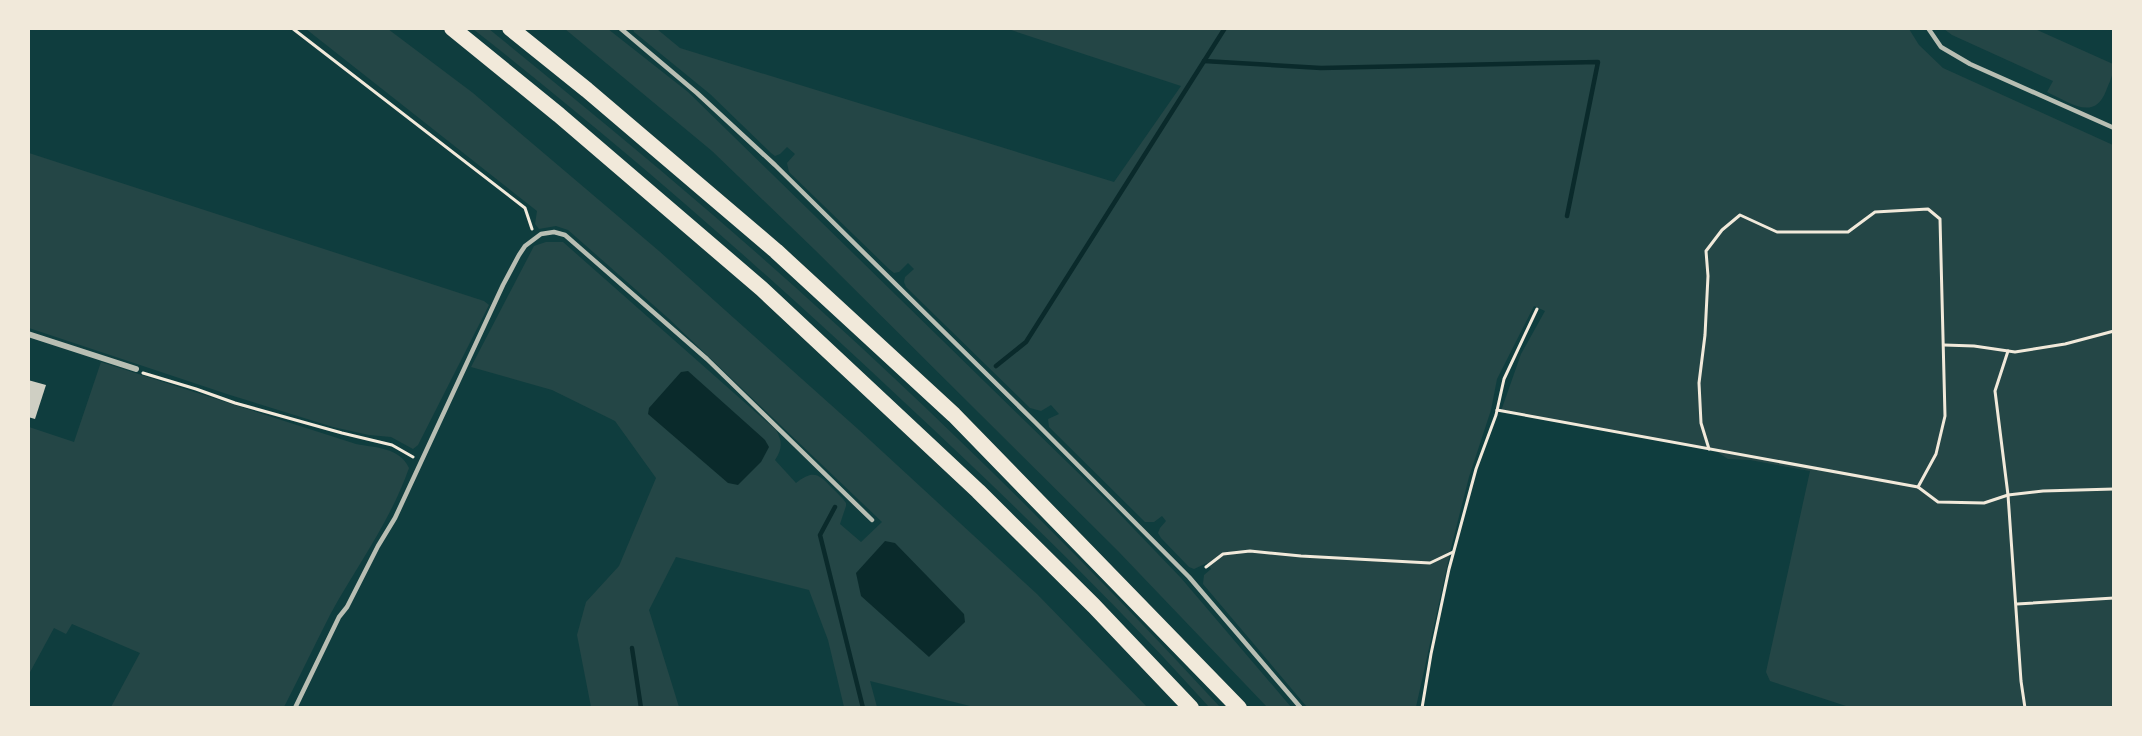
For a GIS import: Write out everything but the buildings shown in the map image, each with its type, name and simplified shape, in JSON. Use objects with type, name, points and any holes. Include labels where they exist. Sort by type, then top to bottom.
[{"type":"highway","points":[[452,28],[559,115],[770,297],[978,490],[1094,606],[1191,708]]},
{"type":"highway","points":[[510,28],[776,250],[954,415],[1239,708]]},
{"type":"street","points":[[28,334],[136,369]]},
{"type":"lane","points":[[620,28],[697,93],[775,165],[1035,422],[1189,577],[1300,708]]},
{"type":"lane","points":[[1928,28],[1941,47],[1970,64],[2114,128]]},
{"type":"lane","points":[[295,708],[339,617],[347,607],[395,518],[503,285],[519,255],[535,238],[554,232],[565,235],[707,359],[872,520]]},
{"type":"path","points":[[292,28],[525,207],[535,238]]},
{"type":"path","points":[[1709,449],[1701,423],[1699,383],[1705,335],[1708,276],[1706,251],[1722,230],[1740,215],[1777,232],[1848,232],[1875,212],[1928,209],[1940,219],[1945,416],[1936,454],[1918,487]]},
{"type":"path","points":[[1422,708],[1453,552],[1476,469],[1497,410],[1504,379],[1537,309]]},
{"type":"path","points":[[1944,345],[1974,345],[2015,352],[2065,344],[2114,330]]},
{"type":"path","points":[[2008,351],[1995,391],[2008,495],[2021,681],[2025,708]]},
{"type":"path","points":[[136,369],[155,378],[235,403],[392,445],[410,454],[421,465]]},
{"type":"path","points":[[1497,410],[1918,487],[1938,502],[1984,503],[2008,495],[2043,491],[2114,489]]},
{"type":"path","points":[[1206,567],[1222,554],[1250,551],[1430,563],[1453,552]]},
{"type":"path","points":[[2016,604],[2114,598]]},
{"type":"shaded area","points":[[306,29],[388,29],[473,93],[659,251],[859,430],[1037,594],[1147,707],[974,707],[870,681],[877,707],[844,707],[828,640],[809,590],[676,557],[649,610],[679,707],[591,707],[577,635],[586,602],[619,566],[656,478],[615,421],[552,390],[471,367],[534,246],[546,242],[563,242],[776,430],[781,445],[775,460],[796,483],[807,476],[815,475],[827,483],[846,503],[840,524],[861,542],[882,522],[668,318],[568,230],[556,226],[539,229],[535,224],[537,211]]},
{"type":"shaded area","points":[[473,29],[489,29],[685,191],[845,332],[1036,516],[1160,642],[1220,707],[1209,707],[1060,551],[799,304],[638,164]]},
{"type":"shaded area","points":[[565,29],[608,29],[688,92],[1108,502],[1181,578],[1291,707],[1267,707],[1118,551],[815,250],[712,151]]},
{"type":"shaded area","points":[[633,29],[657,29],[680,48],[1114,182],[1181,86],[1008,29],[1909,29],[1919,45],[1943,68],[2113,145],[2113,707],[1849,707],[1770,681],[1766,672],[1810,471],[1750,460],[1728,459],[1714,450],[1501,411],[1521,354],[1545,311],[1534,306],[1497,379],[1491,410],[1469,477],[1452,544],[1416,707],[1307,707],[1203,584],[1204,575],[1211,569],[1207,563],[1194,569],[1189,567],[1161,538],[1158,533],[1166,521],[1162,516],[1154,522],[1145,522],[1049,427],[1048,419],[1059,414],[1051,405],[1041,411],[1030,408],[906,287],[905,277],[914,269],[908,263],[899,272],[894,273],[789,172],[787,163],[795,154],[787,147],[775,156],[771,153],[710,94]]},
{"type":"shaded area","points":[[1944,29],[2035,29],[2113,64],[2112,74],[2101,100],[2095,106],[2080,107],[2047,92],[2053,81],[1952,35]]},
{"type":"shaded area","points":[[29,153],[484,301],[489,305],[418,445],[413,449],[391,437],[333,427],[29,328]]},
{"type":"shaded area","points":[[101,362],[356,444],[393,452],[405,461],[409,468],[393,506],[331,613],[284,707],[111,707],[140,653],[72,624],[66,634],[54,628],[29,674],[29,427],[74,442]]},
{"type":"shaded area","points":[[688,371],[765,440],[769,447],[761,462],[738,485],[728,483],[648,414],[649,408],[681,372]]},
{"type":"shaded area","points":[[885,541],[895,543],[964,614],[965,622],[929,657],[861,596],[856,573]]},
{"type":"waterway","points":[[996,366],[1026,342],[1225,28]]},
{"type":"waterway","points":[[1204,61],[1321,68],[1598,62],[1567,216]]},
{"type":"waterway","points":[[835,507],[820,535],[863,708]]},
{"type":"waterway","points":[[632,648],[641,708]]}]
